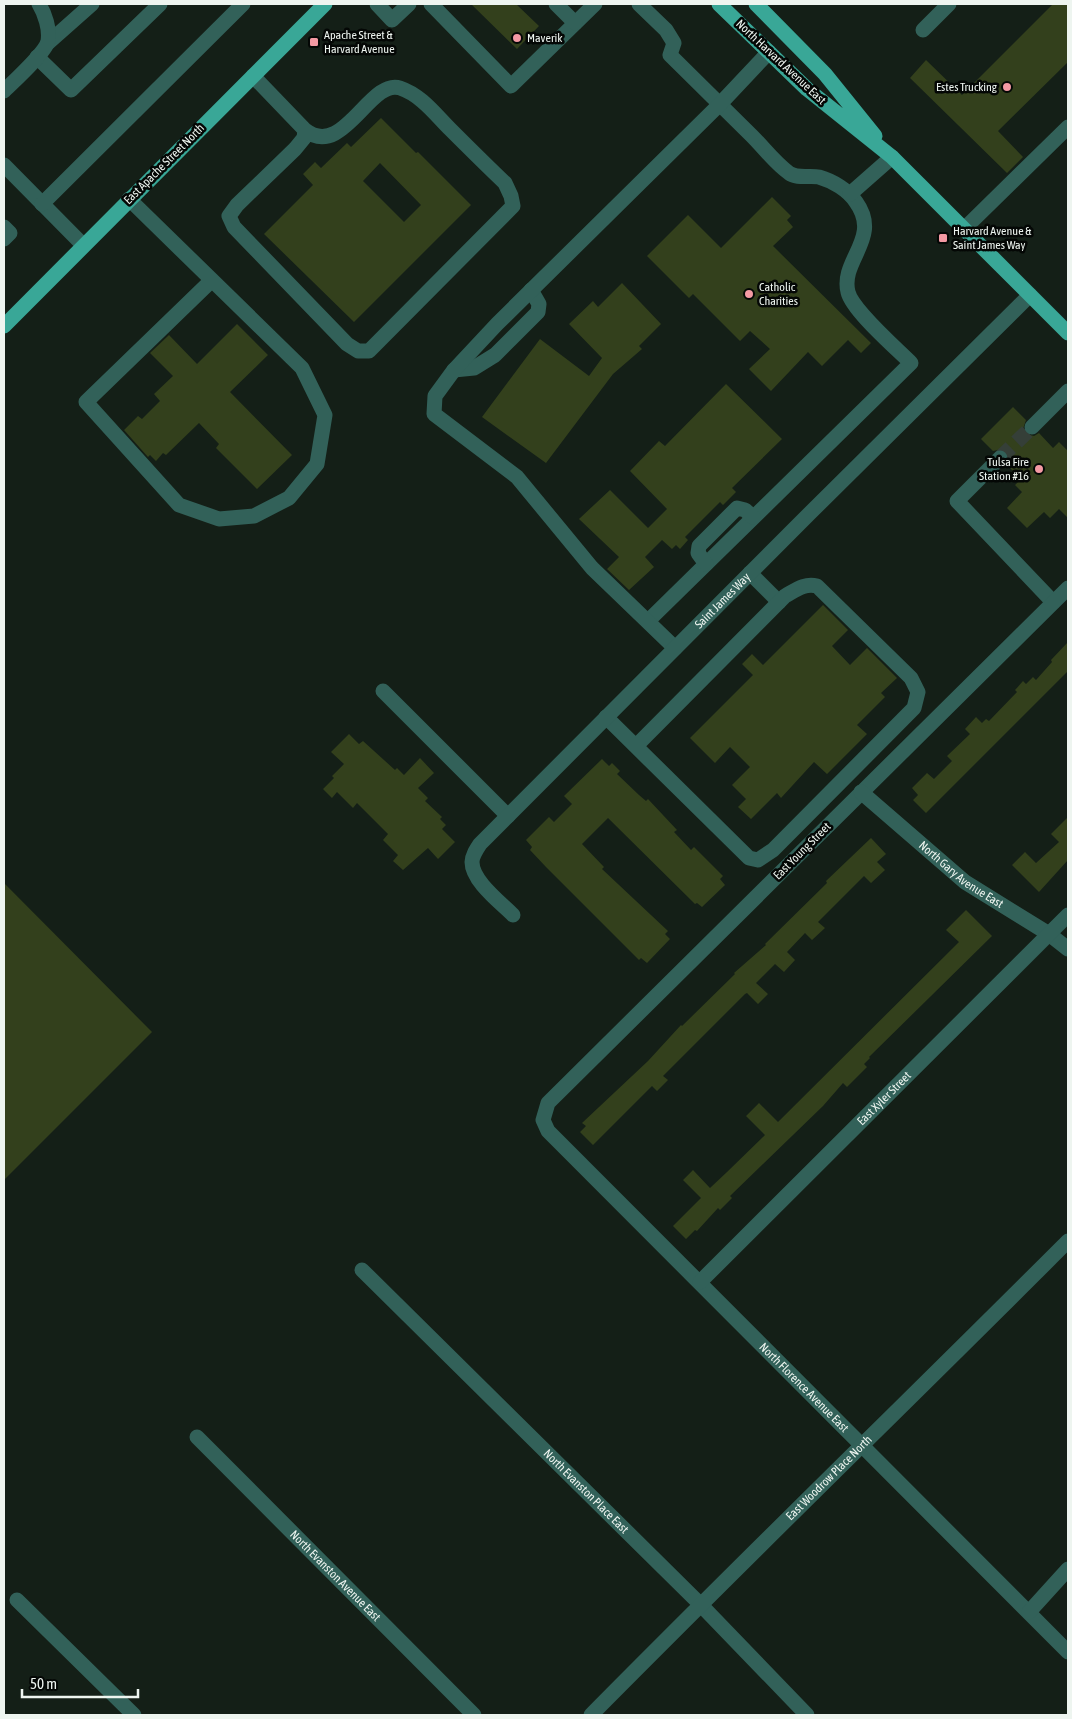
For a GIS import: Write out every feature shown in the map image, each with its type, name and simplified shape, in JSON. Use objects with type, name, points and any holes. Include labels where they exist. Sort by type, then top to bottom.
[{"type":"main road","name":"East Apache Street North","points":[[4,326],[325,4]]},
{"type":"main road","name":"North Harvard Avenue East","points":[[719,4],[807,89],[892,157]]},
{"type":"main road","name":"North Harvard Avenue East","points":[[756,4],[825,74],[892,157],[1067,330]]},
{"type":"street","points":[[38,4],[48,28],[48,43]]},
{"type":"street","points":[[4,91],[48,43],[92,4]]},
{"type":"street","points":[[37,57],[71,90],[158,4]]},
{"type":"street","points":[[376,4],[392,20],[409,4]]},
{"type":"street","points":[[432,4],[511,86],[595,4]]},
{"type":"street","points":[[556,4],[575,23]]},
{"type":"street","points":[[639,4],[666,30],[674,43],[670,55],[790,174],[819,177],[850,194],[860,210],[864,223],[864,240],[852,263],[847,278],[848,292],[855,306],[911,363],[648,621]]},
{"type":"street","points":[[923,30],[950,4]]},
{"type":"street","points":[[42,204],[237,6]]},
{"type":"street","points":[[675,648],[592,568],[517,477],[434,414],[435,396],[454,370],[531,290],[720,104],[769,52]]},
{"type":"street","points":[[253,76],[305,130],[312,135],[321,136],[336,132],[353,120],[384,90],[398,87],[417,96],[505,183],[511,196],[513,206],[369,352],[358,351],[347,344],[234,228],[229,216],[237,205],[296,149],[304,138],[305,130]]},
{"type":"street","points":[[964,229],[1062,139],[1068,127]]},
{"type":"street","points":[[850,194],[892,157]]},
{"type":"street","points":[[4,165],[83,245]]},
{"type":"street","points":[[130,199],[302,368],[325,415],[317,464],[289,498],[254,516],[219,519],[179,505],[86,402],[212,280]]},
{"type":"street","points":[[4,227],[10,233],[4,239]]},
{"type":"street","points":[[454,370],[474,368],[495,355],[538,312],[539,304],[531,290]]},
{"type":"street","name":"Saint James Way","points":[[513,915],[479,882],[474,872],[472,861],[480,844],[1030,295]]},
{"type":"street","points":[[1032,426],[1068,391]]},
{"type":"street","points":[[1000,458],[957,501],[1053,602]]},
{"type":"street","points":[[750,573],[779,602]]},
{"type":"street","points":[[606,717],[749,858],[758,860],[772,850],[914,708],[918,692],[911,678],[817,586],[810,584],[800,587],[785,596],[636,746]]},
{"type":"street","name":"East Young Street","points":[[543,1120],[548,1103],[1068,588]]},
{"type":"street","points":[[383,691],[508,816]]},
{"type":"street","name":"North Gary Avenue East","points":[[861,792],[965,882],[1049,934],[1068,949]]},
{"type":"street","name":"East Xyler Street","points":[[700,1282],[1068,915]]},
{"type":"street","name":"North Florence Avenue East","points":[[543,1120],[548,1131],[1068,1652]]},
{"type":"street","name":"East Woodrow Place North","points":[[591,1715],[700,1604],[1068,1242]]},
{"type":"street","name":"North Evanston Place East","points":[[362,1270],[700,1604],[807,1715]]},
{"type":"street","name":"North Evanston Avenue East","points":[[197,1437],[474,1715]]},
{"type":"street","points":[[1029,1612],[1068,1569]]},
{"type":"street","points":[[17,1600],[134,1715]]},
{"type":"building","name":"Maverik","points":[[471,4],[516,4],[539,26],[517,49]]},
{"type":"building","name":"Estes Trucking","points":[[1053,4],[1068,4],[1068,62],[998,131],[1023,157],[1007,173],[910,78],[926,60],[962,95]]},
{"type":"building","points":[[381,118],[471,205],[354,322],[264,234],[313,185],[303,174],[315,162],[321,168],[347,143],[351,147]],"holes":[[[380,163],[421,205],[404,222],[363,181]]]},
{"type":"building","name":"Catholic Charities","points":[[772,197],[791,216],[787,220],[793,227],[773,246],[871,343],[861,353],[848,340],[822,366],[808,352],[771,391],[749,369],[770,349],[750,331],[740,341],[693,294],[689,298],[647,256],[688,215],[721,248]]},
{"type":"building","points":[[622,283],[661,324],[639,346],[642,349],[613,374],[546,463],[482,417],[540,339],[589,376],[602,358],[569,324],[593,301],[598,307]]},
{"type":"building","points":[[237,324],[268,355],[230,392],[292,455],[257,489],[216,448],[219,444],[199,423],[166,455],[163,453],[156,461],[150,455],[148,457],[124,430],[138,416],[142,419],[160,401],[154,394],[173,376],[150,353],[169,335],[197,364]]},
{"type":"building","points":[[726,384],[782,439],[732,488],[736,492],[723,505],[720,502],[685,537],[688,540],[680,549],[676,545],[672,549],[662,540],[645,557],[654,567],[629,590],[607,569],[619,557],[579,519],[610,490],[648,528],[667,509],[630,471],[659,441],[665,446]]},
{"type":"building","name":"Tulsa Fire Station #16","points":[[1013,407],[1026,420],[1023,429],[1026,434],[1034,436],[1039,433],[1053,448],[1059,442],[1068,451],[1068,518],[1059,509],[1050,518],[1044,512],[1027,528],[1007,508],[1022,492],[1015,485],[1021,479],[1007,465],[1009,460],[1007,452],[1002,449],[993,451],[981,439]]},
{"type":"building","points":[[823,605],[848,630],[832,646],[850,665],[867,648],[897,678],[881,693],[885,697],[857,725],[867,734],[827,774],[814,762],[781,798],[777,793],[751,819],[738,807],[746,799],[732,785],[750,767],[730,747],[715,763],[690,738],[753,675],[742,664],[752,654],[763,665]]},
{"type":"building","points":[[1068,642],[1068,671],[926,813],[913,800],[918,795],[912,788],[927,773],[934,779],[952,761],[947,756],[970,734],[965,729],[976,717],[982,723],[986,719],[989,721],[1017,692],[1015,690],[1023,681],[1026,684],[1033,677],[1036,680]]},
{"type":"building","points":[[349,734],[359,744],[363,741],[395,770],[397,768],[404,775],[420,758],[434,773],[418,788],[428,798],[425,801],[442,817],[440,819],[446,825],[442,829],[455,842],[438,859],[428,848],[403,870],[393,861],[398,855],[383,840],[388,834],[357,803],[353,808],[337,792],[332,798],[323,789],[344,764],[331,752]]},
{"type":"building","points":[[602,759],[609,766],[612,763],[620,771],[617,774],[646,801],[648,799],[677,830],[674,832],[691,850],[694,847],[723,876],[720,879],[725,885],[702,907],[697,903],[695,904],[608,818],[582,844],[604,867],[602,869],[668,931],[665,934],[670,939],[647,963],[641,958],[639,960],[546,867],[530,850],[532,847],[526,840],[549,817],[554,822],[572,804],[564,796]]},
{"type":"building","points":[[1068,817],[1068,860],[1039,892],[1012,865],[1025,852],[1036,863],[1059,842],[1051,834]]},
{"type":"building","points":[[871,838],[886,854],[877,862],[885,870],[871,883],[864,876],[818,922],[825,928],[812,940],[805,933],[787,952],[795,960],[784,972],[775,964],[756,983],[768,994],[758,1004],[747,993],[745,994],[663,1076],[668,1080],[657,1091],[652,1086],[593,1145],[580,1132],[586,1126],[582,1123],[648,1061],[681,1025],[734,973],[766,945],[827,883],[826,881]]},
{"type":"building","points":[[4,883],[152,1032],[4,1180]]},
{"type":"building","points":[[966,910],[992,936],[869,1057],[864,1064],[867,1067],[847,1087],[843,1083],[823,1106],[730,1196],[732,1198],[720,1210],[718,1208],[697,1231],[695,1230],[686,1239],[673,1226],[701,1198],[683,1180],[693,1170],[710,1188],[727,1172],[765,1135],[746,1116],[759,1103],[778,1122],[959,942],[946,930]]},
{"type":"tunnel","points":[[1000,458],[1032,427]]},
{"type":"place","name":"Maverik","points":[[517,38]]},
{"type":"place","name":"Apache Street & Harvard Avenue","points":[[314,42]]},
{"type":"place","name":"Estes Trucking","points":[[1007,87]]},
{"type":"place","name":"Harvard Avenue & Saint James Way","points":[[943,238]]},
{"type":"place","name":"Catholic Charities","points":[[749,294]]},
{"type":"place","name":"Tulsa Fire Station #16","points":[[1039,469]]}]
